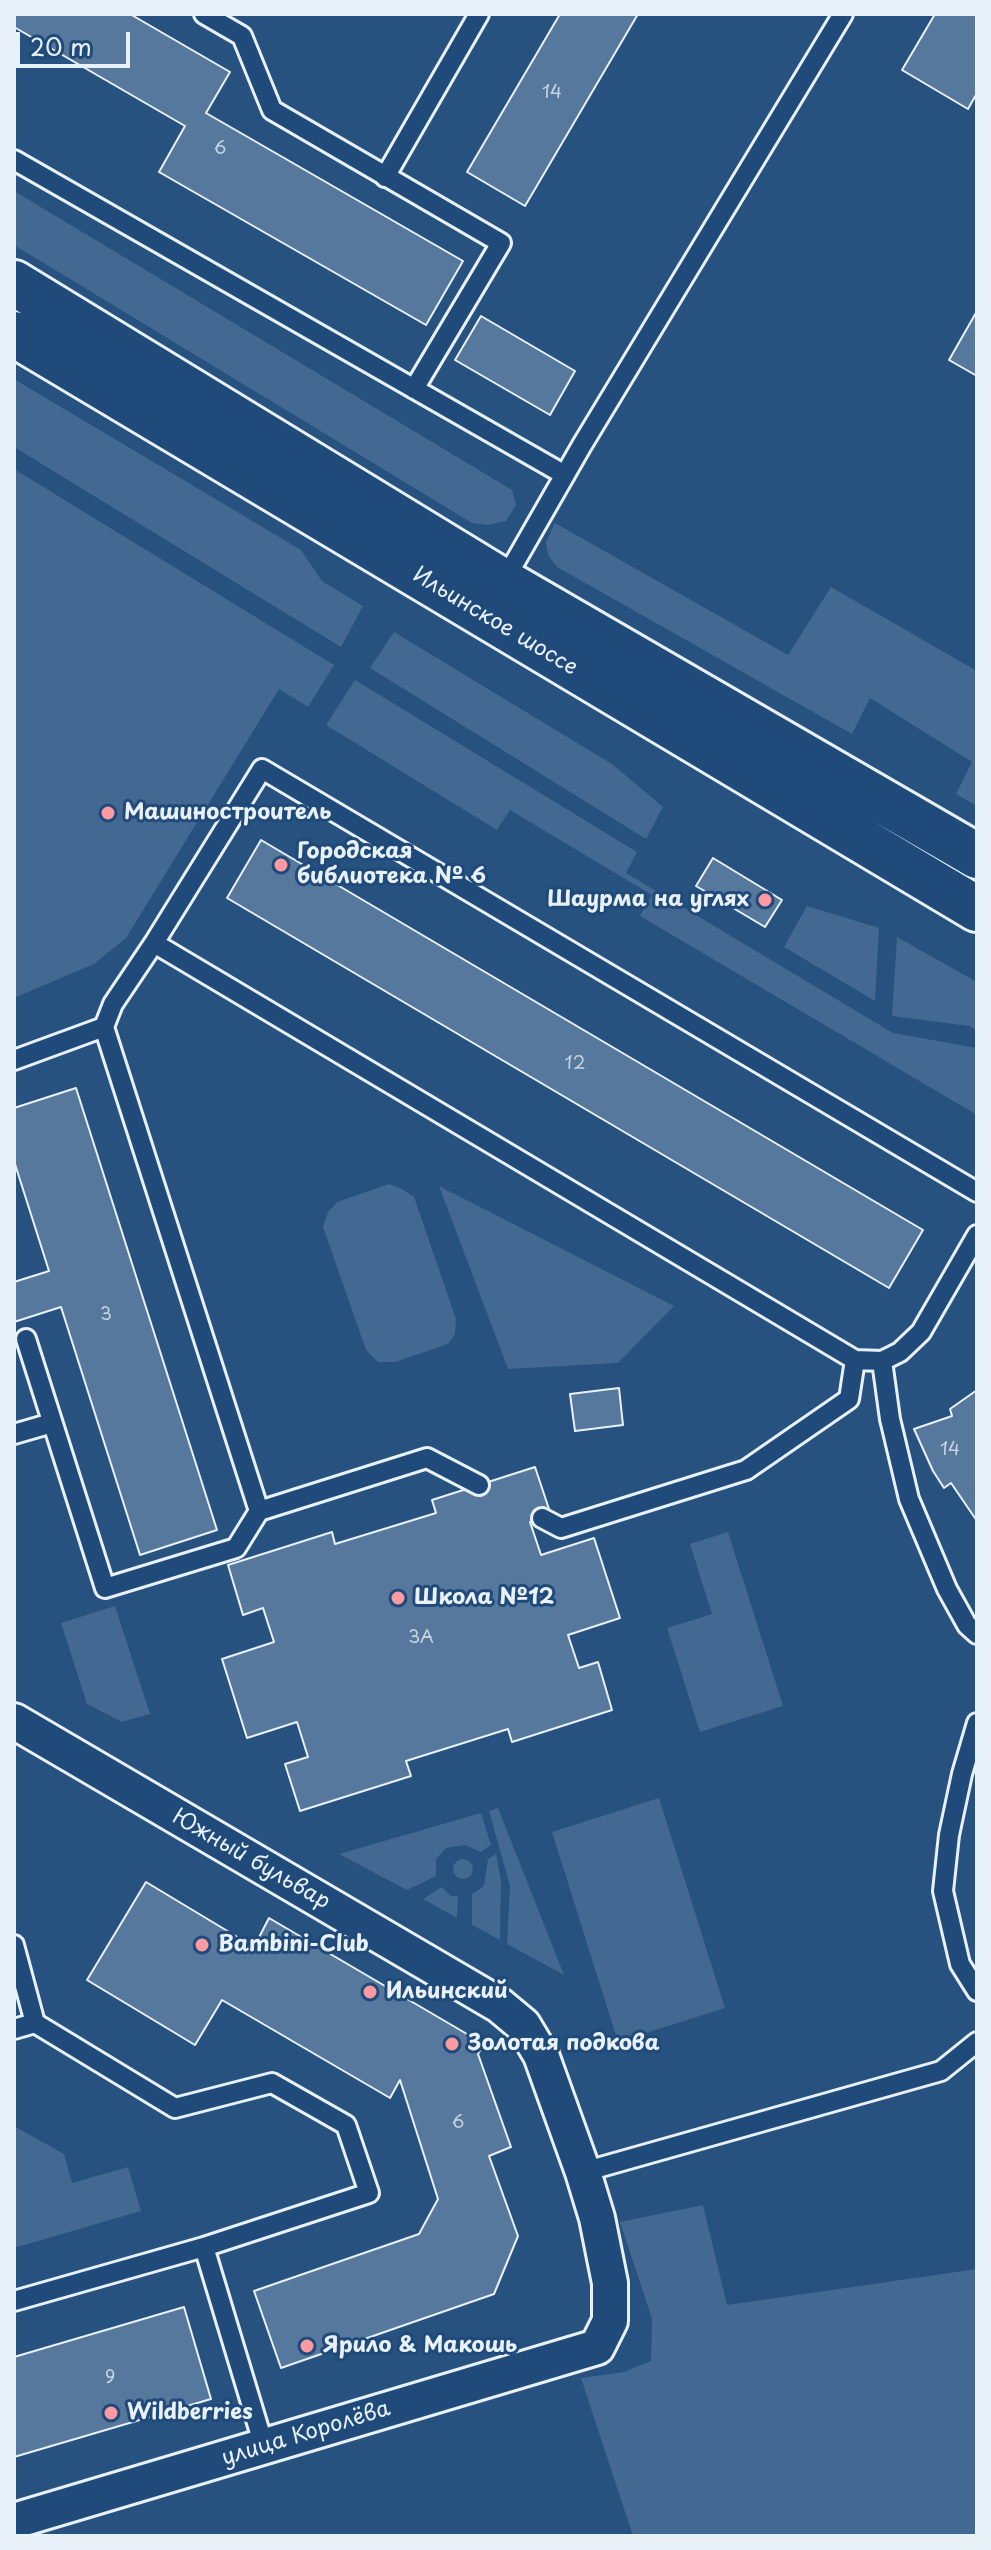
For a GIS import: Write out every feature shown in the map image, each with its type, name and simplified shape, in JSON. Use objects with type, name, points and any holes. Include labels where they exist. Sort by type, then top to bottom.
[{"type":"main road","name":"Ильинское шоссе","points":[[14,283],[504,582],[977,856]]},
{"type":"main road","name":"Ильинское шоссе","points":[[14,334],[977,909]]},
{"type":"street","name":"Южный бульвар","points":[[14,1721],[499,2005],[523,2025],[541,2055],[597,2218],[610,2283],[610,2321],[597,2347]]},
{"type":"street","name":"улица Королёва","points":[[14,2521],[597,2347]]},
{"type":"lane","points":[[204,14],[242,36],[272,110],[501,243],[414,389]]},
{"type":"lane","points":[[385,177],[479,14]]},
{"type":"lane","points":[[504,582],[565,475],[843,14]]},
{"type":"lane","points":[[14,160],[565,475]]},
{"type":"lane","points":[[259,1511],[104,1027],[113,1004],[262,769],[977,1192]]},
{"type":"lane","points":[[154,943],[855,1360],[882,1361],[900,1352],[921,1332],[977,1235]]},
{"type":"lane","points":[[14,1060],[104,1027]]},
{"type":"lane","points":[[26,1339],[105,1588],[236,1548],[259,1511],[427,1458],[479,1485]]},
{"type":"lane","points":[[542,1518],[561,1528],[746,1470],[849,1399],[855,1360]]},
{"type":"lane","points":[[882,1361],[890,1419],[909,1499],[947,1589],[967,1625],[977,1634]]},
{"type":"lane","points":[[14,1434],[52,1423]]},
{"type":"lane","points":[[977,1723],[970,1773],[949,1835],[943,1891],[960,1964],[977,1991]]},
{"type":"lane","points":[[14,1945],[35,2023],[175,2108],[272,2083],[346,2125],[369,2193],[204,2247],[14,2301]]},
{"type":"lane","points":[[14,2029],[35,2023]]},
{"type":"lane","points":[[583,2172],[941,2071],[977,2042]]},
{"type":"lane","points":[[204,2247],[264,2446]]},
{"type":"shaded area","points":[[14,191],[512,490],[516,505],[506,521],[488,525],[472,523],[14,245]]},
{"type":"shaded area","points":[[14,379],[301,550],[322,581],[363,606],[341,647],[14,447]]},
{"type":"shaded area","name":"Машиностроитель","points":[[14,469],[334,665],[308,707],[279,689],[126,938],[94,964],[14,998]]},
{"type":"shaded area","points":[[555,523],[788,655],[831,587],[977,671],[977,806],[956,794],[972,762],[870,698],[852,734],[557,567],[548,555],[546,542]]},
{"type":"shaded area","points":[[394,632],[612,764],[663,807],[646,839],[370,668]]},
{"type":"shaded area","points":[[355,680],[637,852],[626,873],[893,1033],[977,1048],[977,1115],[640,916],[652,895],[510,810],[497,830],[326,725]]},
{"type":"shaded area","points":[[807,906],[879,928],[875,1001],[784,947]]},
{"type":"shaded area","points":[[897,937],[977,982],[977,1030],[969,1026],[892,1016]]},
{"type":"shaded area","points":[[389,1184],[414,1197],[456,1319],[455,1334],[448,1344],[395,1362],[378,1362],[366,1350],[323,1227],[328,1212],[337,1202]]},
{"type":"shaded area","points":[[439,1186],[674,1306],[618,1363],[508,1369]]},
{"type":"shaded area","points":[[728,1532],[783,1706],[700,1732],[667,1628],[712,1614],[690,1544]]},
{"type":"shaded area","points":[[115,1606],[150,1714],[122,1722],[87,1704],[61,1623]]},
{"type":"shaded area","points":[[659,1798],[725,2008],[618,2042],[552,1832]]},
{"type":"shaded area","points":[[498,1808],[564,1975],[507,1944],[510,1886],[489,1811]]},
{"type":"shaded area","points":[[481,1813],[491,1845],[481,1852],[465,1845],[446,1848],[436,1859],[436,1876],[407,1890],[339,1854]]},
{"type":"shaded area","points":[[496,1854],[501,1881],[500,1940],[472,1925],[472,1894],[484,1886],[488,1859]]},
{"type":"shaded area","points":[[463,1859],[470,1862],[473,1869],[470,1876],[463,1879],[456,1876],[453,1869],[456,1862]]},
{"type":"shaded area","points":[[442,1887],[451,1896],[458,1896],[457,1918],[423,1899]]},
{"type":"shaded area","points":[[14,2126],[64,2154],[72,2183],[128,2167],[141,2211],[14,2248]]},
{"type":"shaded area","points":[[703,2205],[727,2305],[977,2269],[977,2536],[633,2536],[581,2378],[624,2372],[651,2361],[652,2319],[620,2222]]},
{"type":"building","points":[[14,14],[130,14],[230,72],[206,113],[463,261],[426,325],[159,172],[185,126],[14,27]]},
{"type":"building","points":[[560,14],[638,14],[525,206],[467,172]]},
{"type":"building","points":[[935,14],[977,14],[977,93],[968,109],[902,70]]},
{"type":"building","points":[[977,311],[977,376],[949,360]]},
{"type":"building","points":[[481,316],[575,371],[550,415],[455,360]]},
{"type":"building","points":[[261,840],[923,1230],[889,1288],[227,898]]},
{"type":"building","points":[[713,858],[782,900],[765,927],[696,886]]},
{"type":"building","points":[[76,1088],[217,1530],[140,1555],[61,1307],[14,1322],[14,1282],[49,1271],[14,1161],[14,1108]]},
{"type":"building","points":[[619,1388],[623,1425],[575,1431],[570,1394]]},
{"type":"building","points":[[977,1390],[977,1521],[951,1483],[944,1488],[914,1429],[952,1416],[950,1409]]},
{"type":"building","points":[[535,1467],[551,1515],[530,1522],[541,1555],[594,1538],[620,1618],[568,1635],[579,1668],[598,1662],[612,1710],[512,1742],[508,1729],[406,1761],[411,1776],[300,1811],[285,1764],[308,1757],[297,1722],[247,1738],[222,1659],[274,1642],[263,1608],[243,1615],[228,1565],[332,1532],[335,1544],[436,1513],[432,1500]]},
{"type":"building","points":[[146,1882],[254,1947],[269,1918],[484,2044],[478,2054],[511,2147],[489,2156],[518,2236],[494,2294],[281,2368],[254,2291],[419,2234],[438,2199],[400,2080],[390,2098],[222,2000],[195,2045],[87,1980]]},
{"type":"building","points":[[184,2307],[211,2399],[14,2457],[14,2357]]},
{"type":"place","name":"Машиностроитель","points":[[108,813]]},
{"type":"place","name":"Городская библиотека № 6","points":[[281,865]]},
{"type":"place","name":"Шаурма на углях","points":[[765,900]]},
{"type":"place","name":"Школа №12","points":[[398,1598]]},
{"type":"place","name":"Bambini-Club","points":[[202,1945]]},
{"type":"place","name":"Ильинский","points":[[370,1992]]},
{"type":"place","name":"Золотая подкова","points":[[452,2044]]},
{"type":"place","name":"Ярило & Макошь","points":[[307,2346]]},
{"type":"place","name":"Wildberries","points":[[111,2413]]}]
